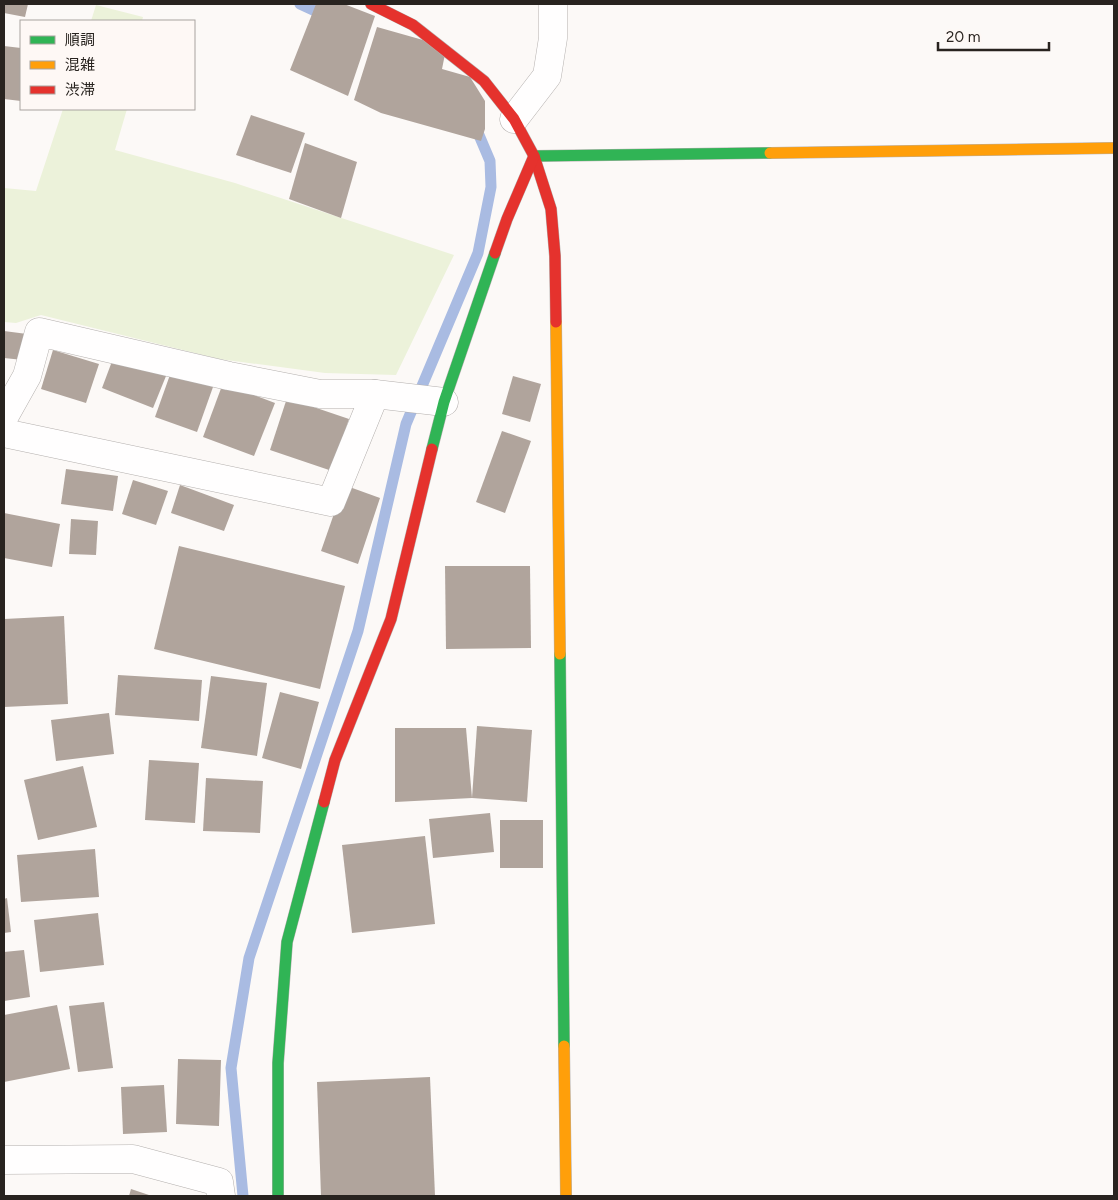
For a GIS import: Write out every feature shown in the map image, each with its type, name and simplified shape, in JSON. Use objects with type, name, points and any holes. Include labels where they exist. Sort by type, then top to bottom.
[{"type":"street","points":[[371,4],[413,25],[484,81],[514,119],[534,156],[551,209],[556,256],[566,1196]]},
{"type":"street","points":[[514,119],[547,76],[553,38],[553,4]]},
{"type":"street","points":[[534,156],[1114,148]]},
{"type":"street","points":[[278,1196],[278,1063],[286,942],[335,760],[391,619],[435,401],[534,156]]},
{"type":"street","points":[[4,417],[27,376],[39,332],[229,376],[320,394],[387,396],[435,401]]},
{"type":"street","points":[[4,433],[331,502],[387,396]]},
{"type":"street","points":[[4,1160],[132,1159],[219,1182],[221,1196]]},
{"type":"green space","points":[[96,5],[143,17],[142,20],[91,20]]},
{"type":"green space","points":[[63,110],[127,110],[115,150],[235,183],[454,255],[396,375],[325,373],[219,359],[41,315],[16,323],[4,322],[4,188],[36,191]]},
{"type":"building","points":[[4,4],[28,4],[25,17],[4,13]]},
{"type":"building","points":[[316,4],[344,4],[375,16],[348,96],[290,70]]},
{"type":"building","points":[[377,27],[423,40],[445,54],[442,69],[470,77],[485,101],[485,129],[481,141],[381,113],[354,100]]},
{"type":"building","points":[[4,46],[20,48],[20,101],[4,99]]},
{"type":"building","points":[[251,115],[305,133],[291,173],[236,155]]},
{"type":"building","points":[[305,143],[357,162],[341,218],[289,199]]},
{"type":"building","points":[[4,331],[27,334],[23,360],[4,358]]},
{"type":"building","points":[[53,350],[99,364],[86,403],[41,389]]},
{"type":"building","points":[[114,356],[166,376],[153,408],[102,388]]},
{"type":"building","points":[[171,372],[213,387],[197,432],[155,417]]},
{"type":"building","points":[[513,376],[541,384],[530,422],[502,414]]},
{"type":"building","points":[[223,383],[275,403],[254,456],[203,437]]},
{"type":"building","points":[[287,398],[349,419],[332,471],[270,450]]},
{"type":"building","points":[[502,431],[531,441],[505,513],[476,502]]},
{"type":"building","points":[[66,469],[118,476],[113,511],[61,504]]},
{"type":"building","points":[[133,480],[168,491],[156,525],[122,514]]},
{"type":"building","points":[[180,485],[234,505],[224,531],[171,513]]},
{"type":"building","points":[[344,485],[380,498],[358,564],[321,551]]},
{"type":"building","points":[[4,513],[60,524],[52,567],[4,558]]},
{"type":"building","points":[[71,519],[98,521],[96,555],[69,554]]},
{"type":"building","points":[[179,546],[345,586],[320,689],[154,649]]},
{"type":"building","points":[[445,566],[530,566],[531,648],[446,649]]},
{"type":"building","points":[[64,616],[68,704],[4,707],[4,619]]},
{"type":"building","points":[[118,675],[202,680],[199,721],[115,715]]},
{"type":"building","points":[[211,676],[267,683],[257,756],[201,748]]},
{"type":"building","points":[[280,692],[319,702],[301,769],[262,758]]},
{"type":"building","points":[[109,713],[114,754],[56,761],[51,720]]},
{"type":"building","points":[[477,726],[532,730],[527,802],[472,798]]},
{"type":"building","points":[[395,728],[466,728],[472,798],[395,802]]},
{"type":"building","points":[[149,760],[199,763],[195,823],[145,820]]},
{"type":"building","points":[[83,766],[97,827],[38,840],[24,780]]},
{"type":"building","points":[[206,778],[263,781],[260,833],[203,831]]},
{"type":"building","points":[[490,813],[494,852],[433,858],[429,819]]},
{"type":"building","points":[[500,820],[543,820],[543,868],[500,868]]},
{"type":"building","points":[[425,836],[435,924],[352,933],[342,845]]},
{"type":"building","points":[[95,849],[99,897],[21,902],[17,855]]},
{"type":"building","points":[[7,898],[11,932],[4,933],[4,899]]},
{"type":"building","points":[[98,913],[104,965],[40,972],[34,920]]},
{"type":"building","points":[[24,950],[30,997],[4,1001],[4,952]]},
{"type":"building","points":[[104,1002],[113,1068],[78,1072],[69,1006]]},
{"type":"building","points":[[57,1005],[70,1069],[4,1082],[4,1015]]},
{"type":"building","points":[[178,1059],[221,1060],[219,1126],[176,1124]]},
{"type":"building","points":[[430,1077],[435,1196],[321,1196],[317,1082]]},
{"type":"building","points":[[164,1085],[167,1132],[123,1134],[121,1087]]},
{"type":"building","points":[[131,1189],[152,1196],[129,1196]]},
{"type":"waterway","points":[[300,4],[326,16]]},
{"type":"waterway","points":[[243,1196],[231,1068],[249,958],[358,631],[406,424],[478,253],[491,187],[490,161],[476,128]]},
{"type":"traffic: fast","points":[[534,156],[770,153]]},
{"type":"traffic: fast","points":[[432,449],[444,402],[495,253]]},
{"type":"traffic: fast","points":[[560,654],[564,1046]]},
{"type":"traffic: fast","points":[[278,1196],[278,1063],[287,942],[324,802]]},
{"type":"traffic: slow","points":[[770,153],[1114,148]]},
{"type":"traffic: slow","points":[[556,322],[560,654]]},
{"type":"traffic: slow","points":[[564,1046],[566,1196]]},
{"type":"traffic: jam","points":[[371,4],[413,25],[484,81],[514,119],[534,156],[551,209],[555,256],[556,322]]},
{"type":"traffic: jam","points":[[495,253],[507,219],[534,156]]},
{"type":"traffic: jam","points":[[324,802],[335,760],[391,619],[432,449]]}]
